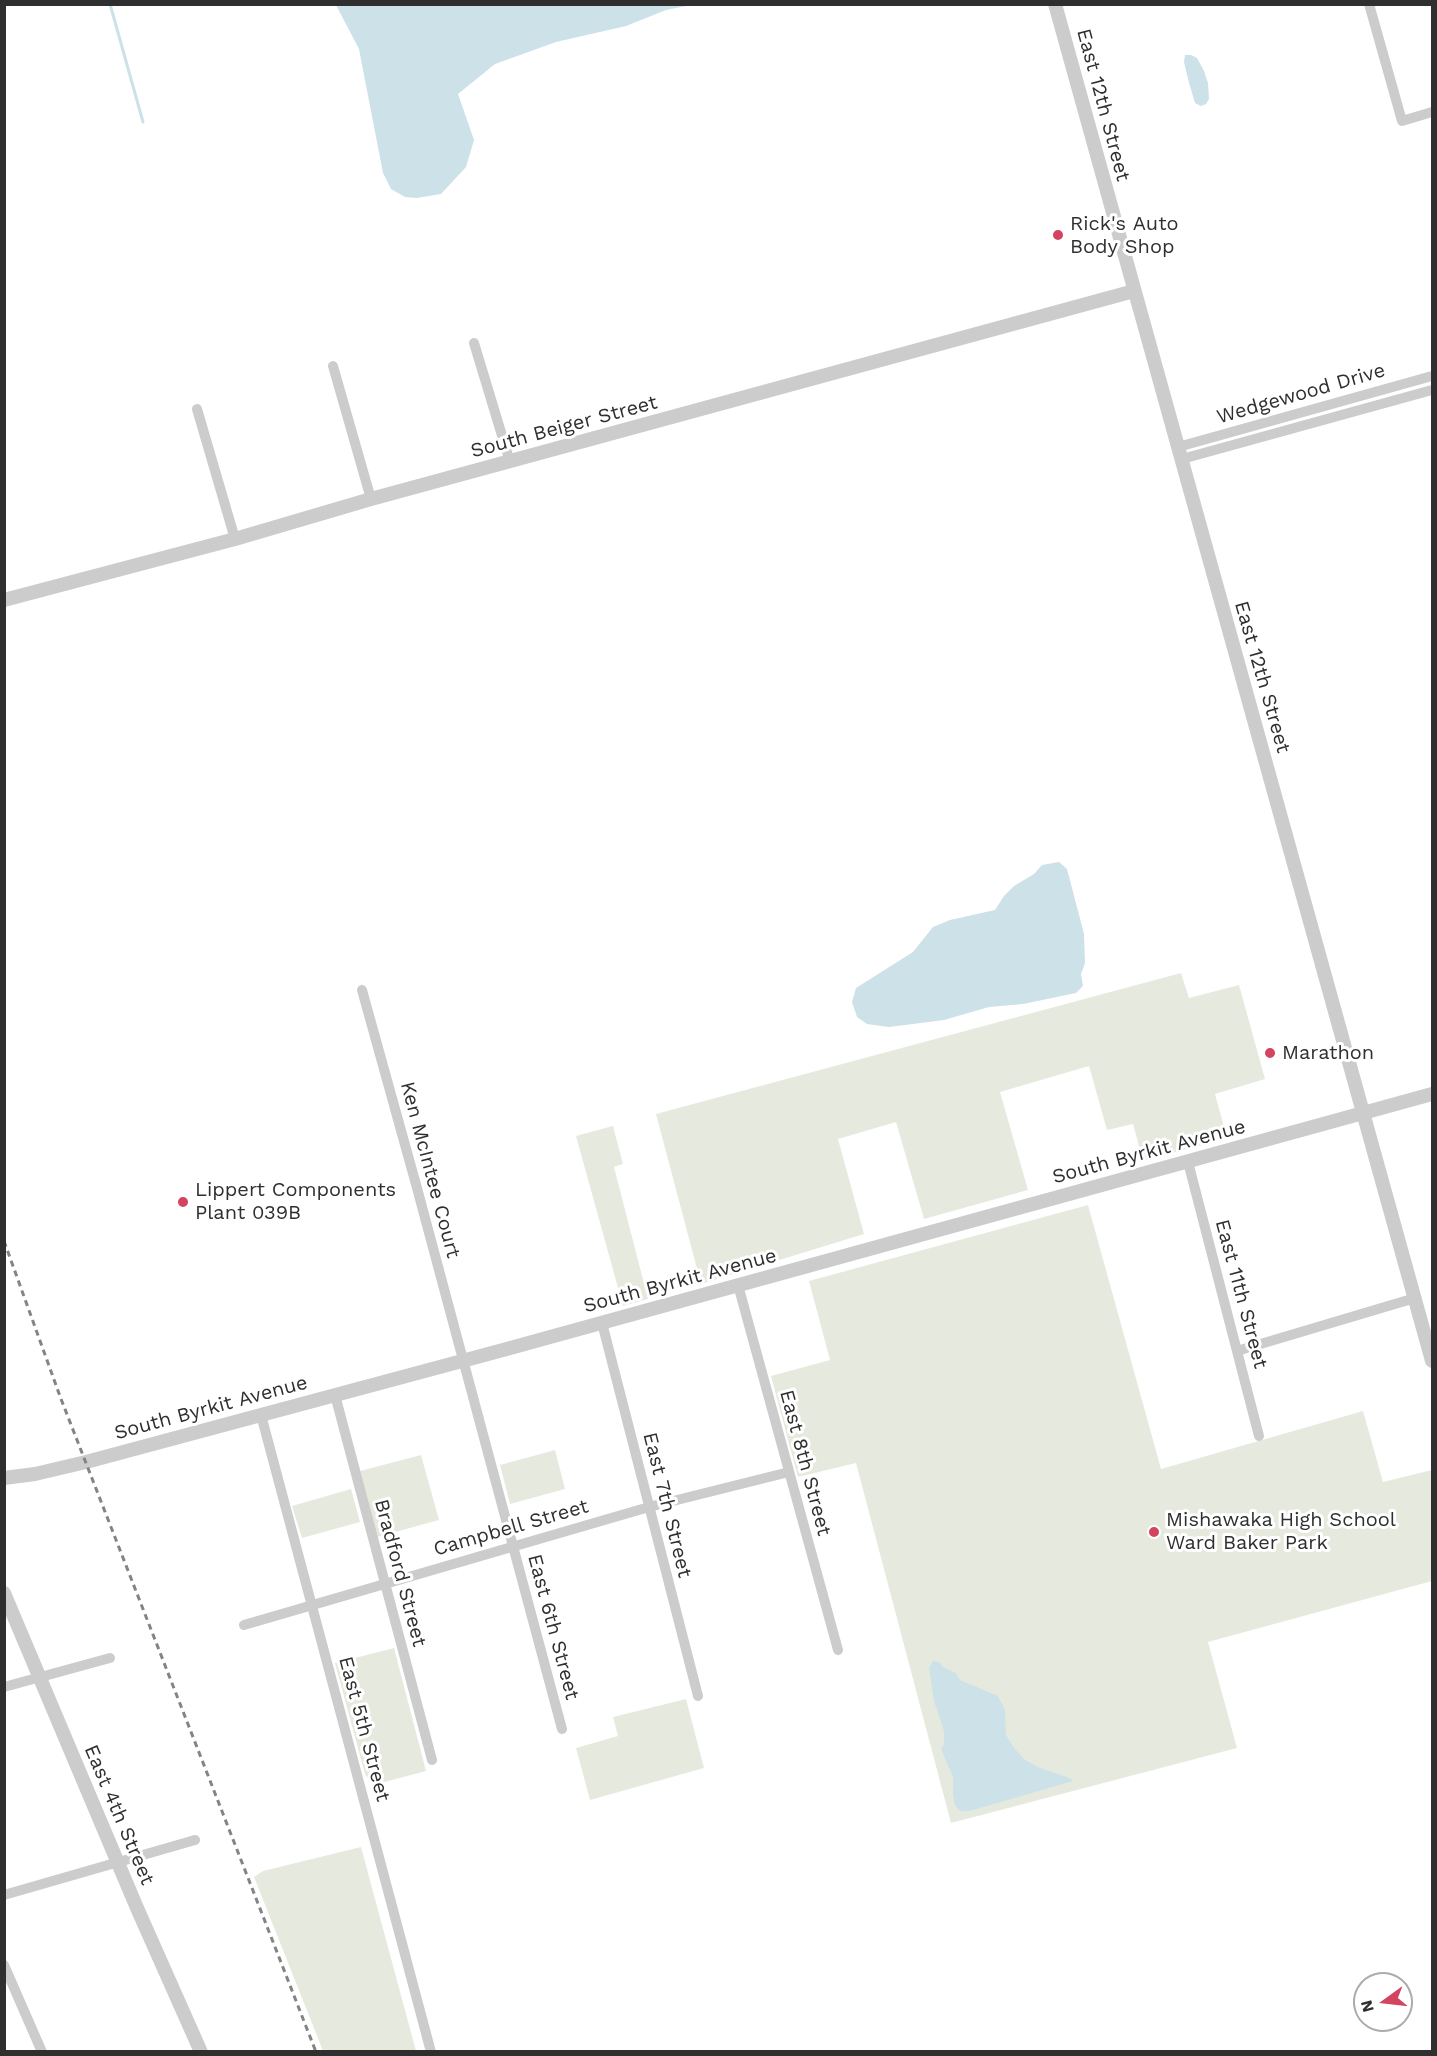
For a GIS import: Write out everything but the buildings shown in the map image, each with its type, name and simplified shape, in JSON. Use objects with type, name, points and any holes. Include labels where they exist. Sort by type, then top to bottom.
[{"type":"street","name":"East 12th Street","points":[[1055,4],[1432,1361]]},
{"type":"street","points":[[1369,4],[1402,121],[1432,112]]},
{"type":"street","name":"South Beiger Street","points":[[4,600],[235,539],[371,499],[1134,291]]},
{"type":"street","points":[[474,344],[510,462]]},
{"type":"street","points":[[333,366],[371,499]]},
{"type":"street","name":"Wedgewood Drive","points":[[1180,453],[1432,376]]},
{"type":"street","name":"Wedgewood Drive","points":[[1180,453],[1432,390]]},
{"type":"street","points":[[197,410],[235,539]]},
{"type":"street","name":"Ken McIntee Court","points":[[362,990],[463,1360]]},
{"type":"street","name":"South Byrkit Avenue","points":[[4,1478],[35,1474],[80,1463],[261,1415],[1432,1094]]},
{"type":"street","name":"East 11th Street","points":[[1188,1162],[1258,1436]]},
{"type":"street","name":"East 8th Street","points":[[738,1285],[838,1650]]},
{"type":"street","points":[[1237,1351],[1415,1298]]},
{"type":"street","name":"East 7th Street","points":[[602,1323],[698,1696]]},
{"type":"street","name":"East 6th Street","points":[[463,1360],[562,1729]]},
{"type":"street","name":"Bradford Street","points":[[334,1395],[432,1760]]},
{"type":"street","name":"East 5th Street","points":[[261,1415],[431,2052]]},
{"type":"street","name":"Campbell Street","points":[[244,1625],[650,1507],[789,1472]]},
{"type":"street","name":"East 4th Street","points":[[4,1593],[201,2052]]},
{"type":"street","points":[[4,1687],[110,1658]]},
{"type":"street","points":[[4,1894],[195,1840]]},
{"type":"street","points":[[4,1965],[42,2052]]},
{"type":"shaded area","points":[[1181,973],[1189,998],[1239,985],[1265,1079],[1215,1094],[1227,1138],[1143,1161],[1133,1124],[1107,1130],[1089,1066],[1000,1092],[1028,1190],[924,1219],[896,1122],[838,1139],[864,1234],[701,1284],[656,1114]]},
{"type":"shaded area","points":[[613,1126],[623,1164],[614,1167],[648,1299],[623,1306],[576,1136]]},
{"type":"shaded area","name":"Mishawaka High School Ward Baker Park","points":[[1088,1205],[1161,1469],[1363,1411],[1383,1482],[1432,1470],[1432,1581],[1208,1642],[1237,1748],[951,1823],[856,1463],[798,1477],[771,1376],[830,1360],[809,1281]]},
{"type":"shaded area","points":[[555,1450],[565,1489],[510,1504],[500,1465]]},
{"type":"shaded area","points":[[421,1455],[439,1520],[377,1537],[360,1471]]},
{"type":"shaded area","points":[[351,1489],[360,1522],[302,1538],[292,1506]]},
{"type":"shaded area","points":[[394,1648],[426,1771],[373,1785],[365,1774],[335,1663]]},
{"type":"shaded area","points":[[686,1699],[704,1768],[590,1800],[576,1748],[618,1736],[613,1717]]},
{"type":"shaded area","points":[[361,1847],[416,2051],[323,2051],[254,1877],[263,1871]]},
{"type":"water","points":[[336,5],[691,5],[666,10],[626,26],[556,42],[495,64],[458,94],[474,140],[466,167],[441,194],[417,198],[405,197],[391,189],[383,173],[359,49]]},
{"type":"water","points":[[1185,55],[1197,58],[1208,83],[1209,99],[1201,106],[1195,103],[1184,62]]},
{"type":"water","points":[[1059,862],[1067,869],[1084,934],[1085,963],[1081,974],[1083,986],[1076,993],[1023,1004],[989,1007],[944,1020],[889,1027],[867,1024],[857,1017],[852,1002],[856,988],[913,952],[933,927],[950,920],[995,910],[1014,886],[1034,874],[1042,865]]},
{"type":"water","points":[[933,1661],[939,1662],[943,1667],[956,1673],[960,1680],[998,1696],[1005,1710],[1006,1735],[1014,1748],[1025,1760],[1073,1781],[970,1811],[960,1811],[955,1805],[953,1777],[941,1749],[944,1744],[944,1731],[934,1701],[929,1667]]},
{"type":"waterway","points":[[110,4],[143,122]]},
{"type":"railway","points":[[4,1241],[61,1399],[316,2052]]},
{"type":"place","name":"Rick's Auto Body Shop","points":[[1058,235]]},
{"type":"place","name":"Marathon","points":[[1270,1053]]},
{"type":"place","name":"Lippert Components Plant 039B","points":[[183,1202]]},
{"type":"place","name":"Mishawaka High School Ward Baker Park","points":[[1154,1532]]}]
